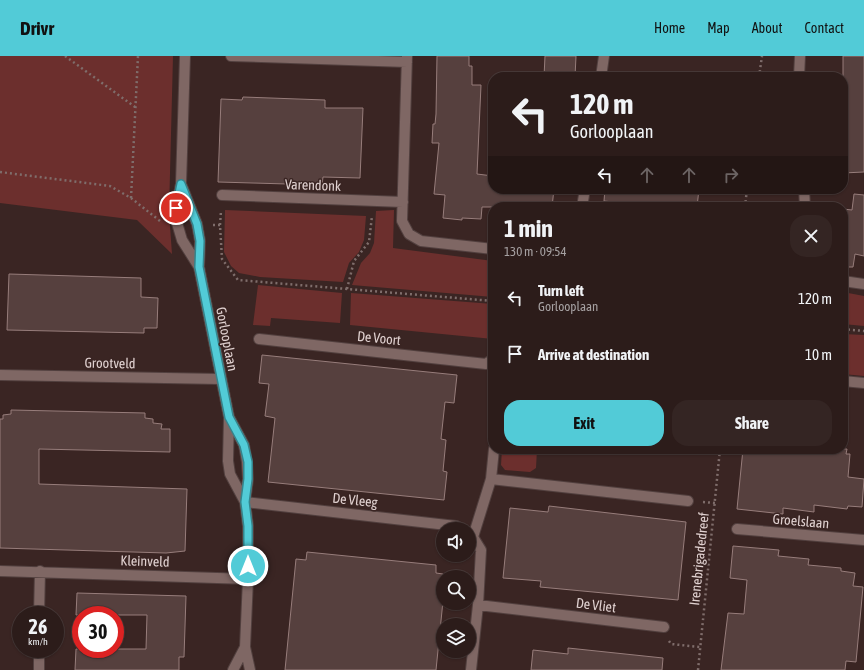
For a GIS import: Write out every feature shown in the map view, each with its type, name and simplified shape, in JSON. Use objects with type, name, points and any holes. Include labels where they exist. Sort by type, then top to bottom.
[{"type":"street","name":"Gorlooplaan","points":[[185,56],[181,184],[176,208],[177,223],[182,240],[199,267]]},
{"type":"street","points":[[231,56],[407,59],[402,221],[409,234],[421,241],[488,248]]},
{"type":"street","points":[[602,72],[604,56]]},
{"type":"street","points":[[799,72],[800,56]]},
{"type":"street","name":"Gorlooplaan","points":[[181,184],[197,224],[200,241],[199,267],[220,379],[229,417],[228,461],[230,474],[245,502]]},
{"type":"street","name":"Varendonk","points":[[222,195],[403,202]]},
{"type":"street","points":[[848,282],[864,284]]},
{"type":"street","name":"De Voort","points":[[259,339],[486,364],[488,362]]},
{"type":"street","name":"Grootveld","points":[[0,375],[220,379]]},
{"type":"street","points":[[848,381],[864,383]]},
{"type":"street","name":"Gorlooplaan","points":[[229,417],[244,445],[248,462],[248,479],[245,502],[248,526],[248,579],[245,647],[250,670]]},
{"type":"street","points":[[476,522],[491,479],[494,454]]},
{"type":"street","points":[[491,479],[688,501]]},
{"type":"street","name":"De Vleeg","points":[[245,502],[436,524]]},
{"type":"street","name":"Groelslaan","points":[[737,529],[864,540]]},
{"type":"street","points":[[471,670],[478,605],[481,550],[476,542]]},
{"type":"street","name":"Kleinveld","points":[[0,570],[248,579]]},
{"type":"street","points":[[40,571],[40,606]]},
{"type":"street","name":"De Vliet","points":[[478,605],[664,627]]},
{"type":"street","name":"Gorlooplaan","points":[[232,670],[245,647]]},
{"type":"street","points":[[39,658],[39,670]]},
{"type":"path","points":[[65,56],[136,107]]},
{"type":"path","points":[[0,172],[110,186],[131,198],[138,56]]},
{"type":"path","points":[[760,72],[762,56]]},
{"type":"path","points":[[347,289],[354,261],[369,242],[373,201]]},
{"type":"path","points":[[197,224],[220,225],[222,259],[238,280],[488,301]]},
{"type":"path","points":[[848,329],[864,331]]},
{"type":"path","name":"Irenebrigadedreef","points":[[698,670],[714,527],[720,454]]},
{"type":"path","points":[[664,627],[671,644],[700,647]]},
{"type":"shaded area","points":[[0,56],[173,56],[169,212],[172,254],[137,220],[0,203]]},
{"type":"shaded area","points":[[225,210],[366,216],[364,240],[359,252],[349,263],[343,282],[260,277],[239,273],[231,266],[224,252]]},
{"type":"shaded area","points":[[394,210],[393,248],[488,260],[488,297],[352,285],[361,263],[370,253],[374,243],[376,211]]},
{"type":"shaded area","points":[[258,285],[342,293],[340,323],[271,318],[270,326],[253,325]]},
{"type":"shaded area","points":[[351,293],[488,304],[488,339],[350,325]]},
{"type":"shaded area","points":[[848,293],[864,296],[864,326],[848,324]]},
{"type":"shaded area","points":[[848,334],[864,335],[864,376],[848,374]]},
{"type":"shaded area","points":[[502,454],[537,454],[536,468],[530,472],[505,470],[501,465]]},
{"type":"building","points":[[437,56],[469,56],[469,66],[472,66],[472,85],[481,85],[477,174],[488,175],[488,194],[553,194],[553,202],[488,202],[488,207],[482,207],[481,219],[462,218],[462,220],[443,218],[445,195],[434,194],[439,143],[432,143],[433,124],[435,124]]},
{"type":"building","points":[[545,56],[576,56],[575,72],[544,72]]},
{"type":"building","points":[[843,56],[864,56],[864,172],[848,173],[848,72],[843,72]]},
{"type":"building","points":[[243,97],[325,100],[325,108],[363,108],[360,178],[323,177],[322,185],[218,182],[221,99],[242,100]]},
{"type":"building","points":[[605,194],[698,194],[698,202],[604,201]]},
{"type":"building","points":[[854,194],[864,195],[864,256],[855,254],[853,267],[848,267],[848,210],[852,210]]},
{"type":"building","points":[[9,274],[141,278],[141,297],[158,298],[157,328],[144,328],[144,333],[7,330]]},
{"type":"building","points":[[262,355],[457,375],[454,403],[445,402],[441,439],[446,440],[443,471],[447,472],[444,500],[268,482],[275,418],[265,416],[269,384],[259,383]]},
{"type":"building","points":[[11,410],[145,413],[145,418],[153,419],[153,423],[162,424],[161,429],[170,429],[170,452],[39,449],[39,484],[187,489],[185,551],[166,553],[0,548],[0,419],[3,419],[3,415],[11,414]]},
{"type":"building","points":[[742,454],[850,454],[848,477],[864,479],[862,507],[848,506],[847,509],[814,505],[814,512],[783,508],[783,514],[737,509]]},
{"type":"building","points":[[549,506],[686,522],[678,600],[540,587],[541,581],[503,578],[510,508],[548,512]]},
{"type":"building","points":[[733,546],[779,550],[778,556],[809,559],[808,565],[841,568],[841,571],[855,573],[853,586],[863,587],[856,662],[846,661],[845,670],[721,670],[728,613],[744,614],[747,580],[730,578]]},
{"type":"building","points":[[307,552],[436,565],[436,610],[442,610],[441,618],[436,618],[436,658],[437,658],[436,670],[285,670],[296,559],[306,560]]},
{"type":"building","points":[[77,593],[186,596],[184,657],[179,657],[179,670],[75,670],[76,658],[124,658],[124,649],[146,649],[147,615],[124,615],[124,606],[76,606]]},
{"type":"building","points":[[568,648],[663,658],[662,670],[531,670],[533,650],[568,654]]},
{"type":"route","points":[[176,208],[181,184],[197,224],[200,241],[199,267],[220,379],[229,417],[244,445],[248,462],[248,479],[245,502],[248,526],[248,566]]}]
